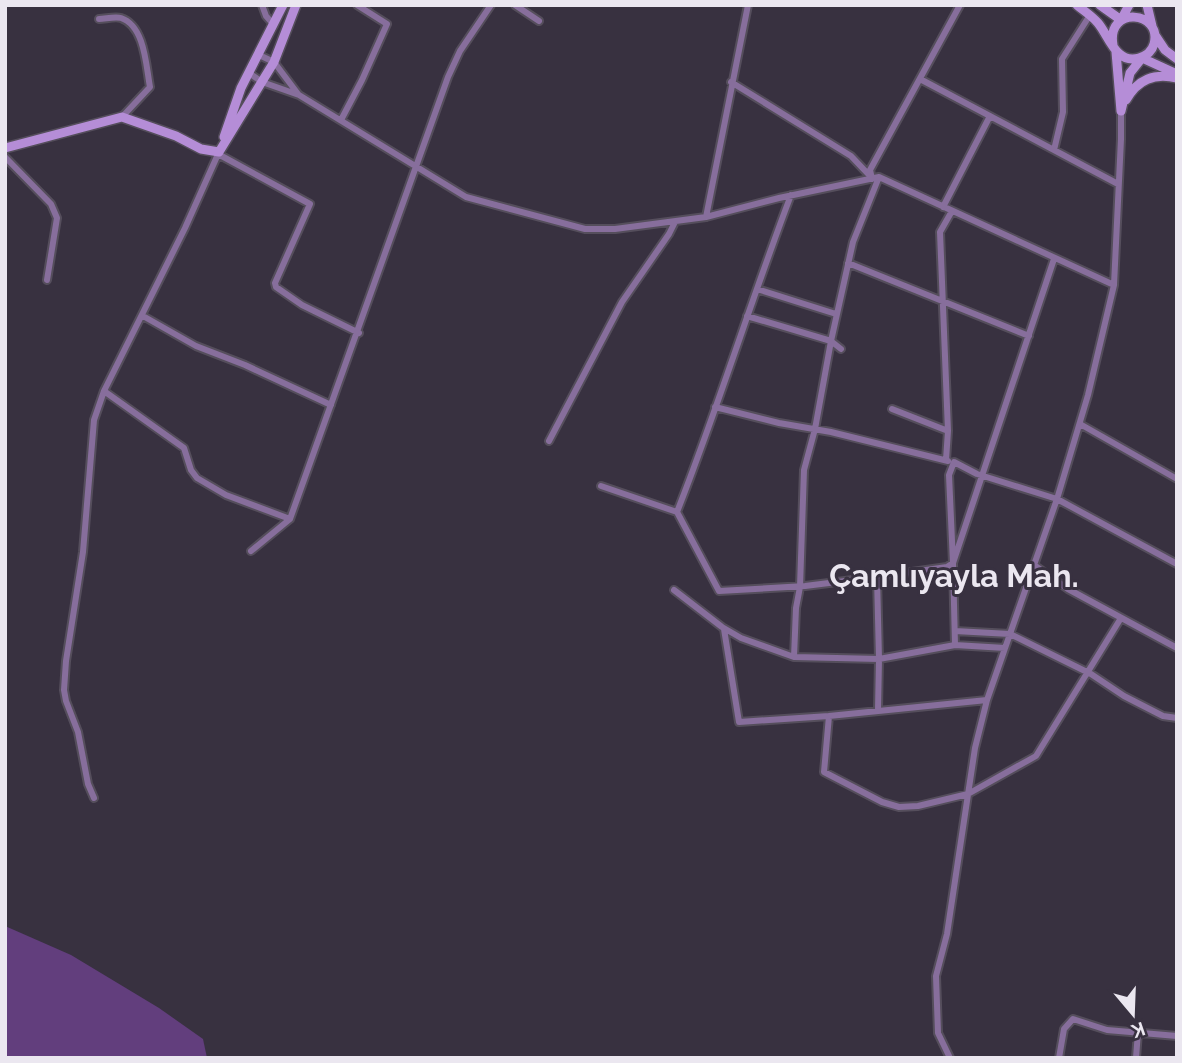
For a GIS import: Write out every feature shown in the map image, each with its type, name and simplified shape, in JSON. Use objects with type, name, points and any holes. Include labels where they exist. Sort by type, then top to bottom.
[{"type":"street","points":[[262,5],[266,16],[274,25]]},
{"type":"street","points":[[94,798],[88,784],[78,732],[66,701],[65,690],[66,661],[83,552],[93,420],[104,391],[218,153],[241,88],[283,5]]},
{"type":"street","points":[[218,153],[274,62],[296,5]]},
{"type":"street","points":[[341,120],[387,24],[357,5]]},
{"type":"street","points":[[251,551],[290,519],[460,51],[491,5]]},
{"type":"street","points":[[515,5],[539,21]]},
{"type":"street","points":[[706,216],[748,5]]},
{"type":"street","points":[[876,178],[870,170],[960,5]]},
{"type":"street","points":[[1077,5],[1098,23],[1114,48],[1127,59],[1142,58],[1177,76]]},
{"type":"street","points":[[1100,5],[1121,20]]},
{"type":"street","points":[[950,1058],[938,1033],[936,976],[947,934],[975,748],[986,700],[1057,499],[1080,424],[1114,285],[1121,111],[1119,69],[1112,31],[1129,5]]},
{"type":"street","points":[[1121,111],[1130,73],[1152,48],[1153,31],[1147,5]]},
{"type":"street","points":[[1054,150],[1063,112],[1062,59],[1090,15]]},
{"type":"street","points":[[1121,20],[1127,17],[1142,18],[1165,50],[1177,59]]},
{"type":"street","points":[[5,148],[122,117],[150,87],[136,29],[121,18],[99,19]]},
{"type":"street","points":[[259,55],[274,62],[299,95]]},
{"type":"street","points":[[249,74],[262,82],[299,95],[467,197],[585,229],[615,229],[675,222],[876,178]]},
{"type":"street","points":[[1121,111],[1136,85],[1143,80],[1177,76]]},
{"type":"street","points":[[920,79],[1118,184]]},
{"type":"street","points":[[731,82],[851,156],[876,178],[1114,285]]},
{"type":"street","points":[[943,207],[990,116]]},
{"type":"street","points":[[122,117],[176,136],[201,149],[218,153],[310,204],[275,283],[276,287],[302,305],[359,332]]},
{"type":"street","points":[[5,157],[51,204],[57,218],[47,280]]},
{"type":"street","points":[[794,657],[796,608],[800,587],[804,470],[815,429],[836,314],[853,242],[876,178]]},
{"type":"street","points":[[677,512],[791,195]]},
{"type":"street","points":[[952,211],[940,232],[956,645]]},
{"type":"street","points":[[549,441],[622,302],[675,222]]},
{"type":"street","points":[[601,486],[677,512],[719,591],[800,587],[947,567],[953,563],[1054,259]]},
{"type":"street","points":[[848,263],[1029,336]]},
{"type":"street","points":[[757,289],[836,314]]},
{"type":"street","points":[[142,316],[196,346],[245,365],[331,405]]},
{"type":"street","points":[[747,316],[831,341],[841,349]]},
{"type":"street","points":[[104,391],[184,448],[191,470],[197,478],[226,495],[290,519]]},
{"type":"street","points":[[715,407],[950,461],[983,476],[1057,499],[1177,564]]},
{"type":"street","points":[[892,409],[948,431]]},
{"type":"street","points":[[1080,424],[1177,479]]},
{"type":"street","points":[[1034,565],[1068,589],[1177,648]]},
{"type":"street","points":[[877,577],[878,710]]},
{"type":"street","points":[[674,590],[724,629],[794,657],[878,659],[956,645],[1005,648]]},
{"type":"street","points":[[829,716],[825,773],[882,802],[899,807],[918,806],[968,794],[1036,756],[1121,618]]},
{"type":"street","points":[[724,629],[739,722],[986,700]]},
{"type":"street","points":[[954,631],[1010,634],[1089,673],[1124,696],[1163,716],[1177,718]]},
{"type":"street","points":[[1059,1058],[1064,1029],[1073,1019],[1107,1030],[1177,1036]]},
{"type":"street","points":[[1136,1058],[1138,1032]]},
{"type":"shaded area","points":[[5,926],[71,955],[159,1008],[203,1039],[207,1058],[5,1058]]},
{"type":"district","name":"Çamlıyayla Mah.","points":[[954,575]]}]
